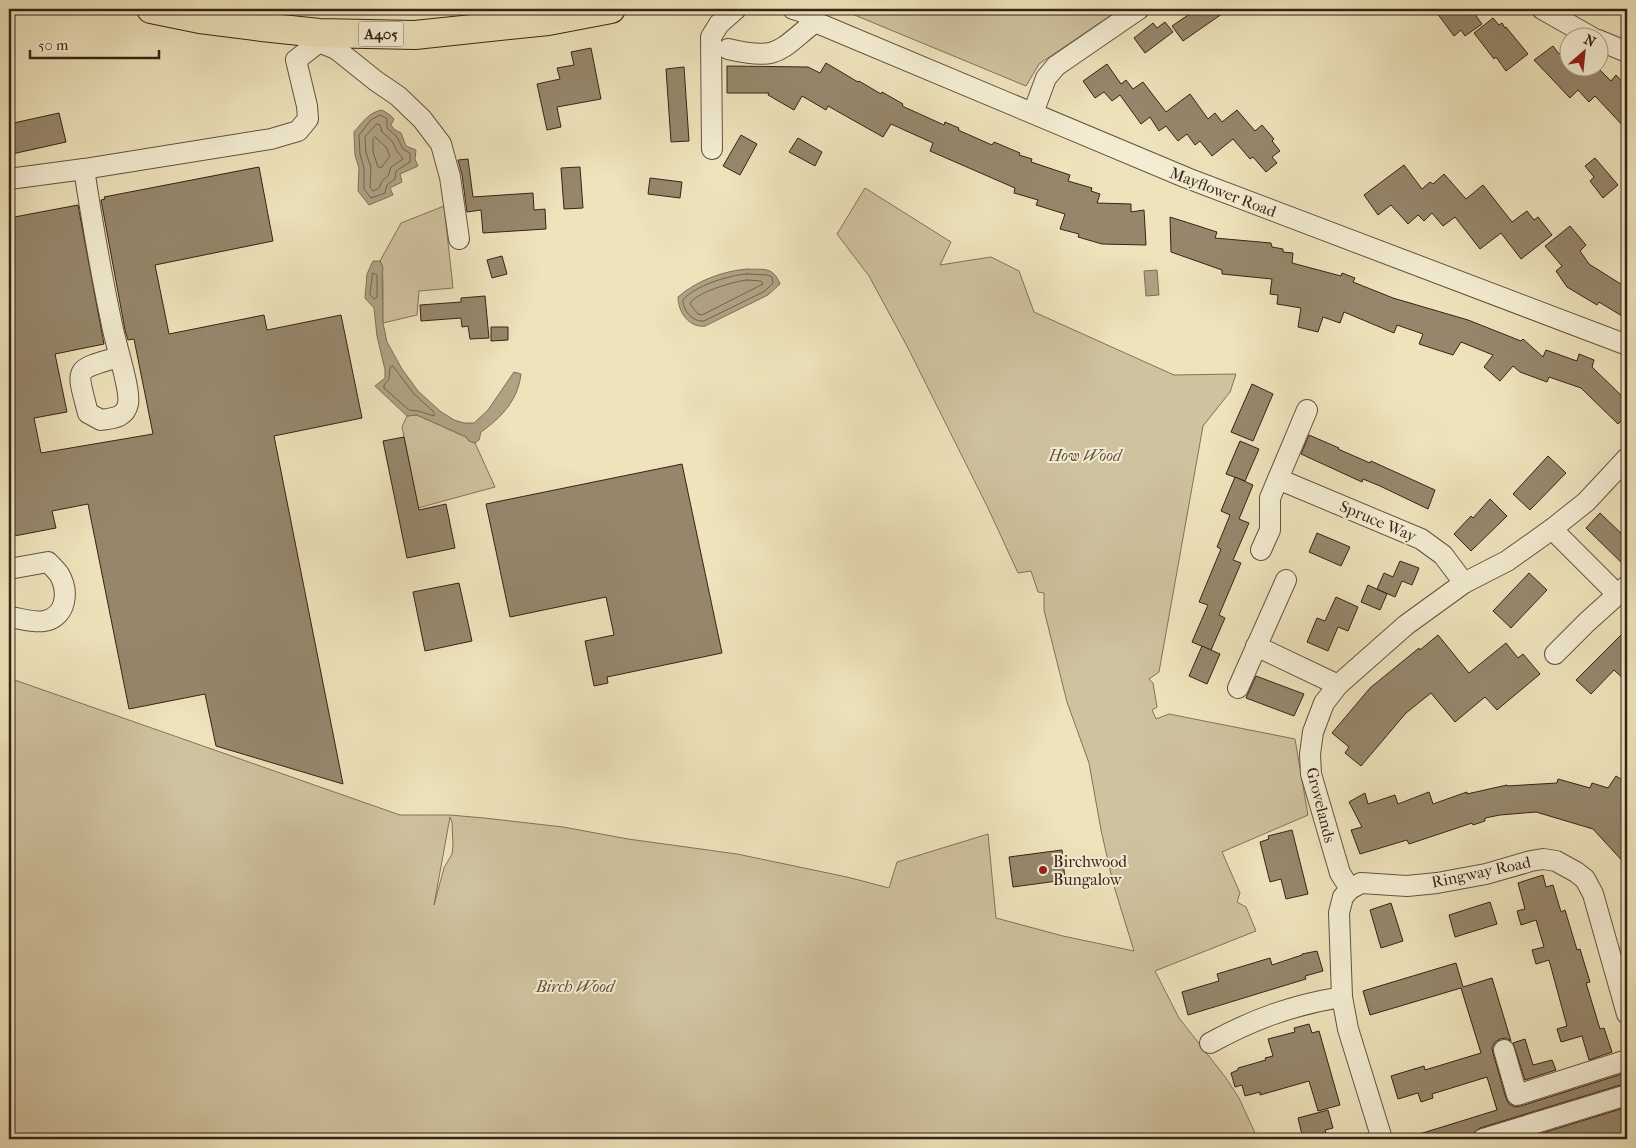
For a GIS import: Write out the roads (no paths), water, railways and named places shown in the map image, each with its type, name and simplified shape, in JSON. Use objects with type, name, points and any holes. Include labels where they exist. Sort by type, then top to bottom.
[{"type":"highway","name":"A405","points":[[151,9],[200,19],[319,37],[415,35],[548,21],[611,9]]},
{"type":"highway","points":[[275,9],[305,17],[319,37]]},
{"type":"street","points":[[712,149],[711,37],[719,24],[736,9]]},
{"type":"street","name":"Mayflower Road","points":[[793,9],[803,12],[819,23],[1187,178],[1627,345]]},
{"type":"street","points":[[1033,113],[1046,78],[1056,66],[1140,9]]},
{"type":"street","points":[[1542,9],[1575,28]]},
{"type":"street","points":[[728,49],[759,54],[774,53],[819,23]]},
{"type":"street","points":[[9,179],[84,170],[270,139],[298,131],[308,119],[307,106],[296,60],[319,37],[376,82],[398,96],[422,119],[441,144],[450,176],[459,239]]},
{"type":"street","points":[[1608,44],[1627,52]]},
{"type":"street","points":[[84,170],[119,357]]},
{"type":"street","points":[[1261,550],[1270,530],[1270,498],[1307,410]]},
{"type":"street","name":"Grovelands","points":[[1350,889],[1338,864],[1311,774],[1310,754],[1313,732],[1324,703],[1338,685],[1406,625],[1464,583],[1507,561],[1552,529],[1586,502],[1627,458]]},
{"type":"street","name":"Spruce Way","points":[[1278,480],[1421,539],[1442,555],[1464,583]]},
{"type":"street","points":[[1552,529],[1622,590],[1555,654]]},
{"type":"street","points":[[9,569],[48,562],[59,575],[66,593],[61,612],[55,618],[43,622],[9,617]]},
{"type":"street","points":[[1238,688],[1286,580]]},
{"type":"street","points":[[1256,646],[1338,685]]},
{"type":"street","name":"Ringway Road","points":[[1350,889],[1360,883],[1407,886],[1437,883],[1486,874],[1543,859],[1566,864],[1585,879],[1593,894],[1627,1014]]},
{"type":"street","points":[[1350,889],[1343,897],[1339,913],[1342,997],[1348,1029],[1382,1139]]},
{"type":"street","points":[[1210,1043],[1240,1026],[1266,1016],[1317,1001],[1342,997]]},
{"type":"street","points":[[1504,1050],[1517,1095],[1627,1060]]},
{"type":"street","points":[[1483,1139],[1627,1095]]},
{"type":"water","points":[[382,110],[394,119],[391,125],[401,133],[406,146],[416,150],[415,159],[418,166],[400,174],[402,182],[390,188],[393,195],[369,205],[358,191],[359,168],[355,155],[354,132],[370,115]]},
{"type":"water","points":[[373,261],[380,261],[383,267],[383,323],[387,342],[402,369],[418,391],[440,411],[454,420],[474,423],[488,410],[514,372],[521,374],[513,400],[496,420],[481,432],[479,440],[475,443],[417,415],[407,416],[375,386],[385,378],[385,370],[377,336],[374,308],[365,298],[367,274]]},
{"type":"water","points":[[747,269],[767,270],[774,274],[780,284],[768,295],[705,326],[689,322],[682,313],[678,297],[693,286],[710,278]]},
{"type":"water","points":[[1157,270],[1159,295],[1146,296],[1144,271]]},
{"type":"place","name":"Birchwood Bungalow","points":[[1043,870]]},
{"type":"park label","name":"How Wood","points":[[1085,455]]},
{"type":"park label","name":"Birch Wood","points":[[575,986]]}]
